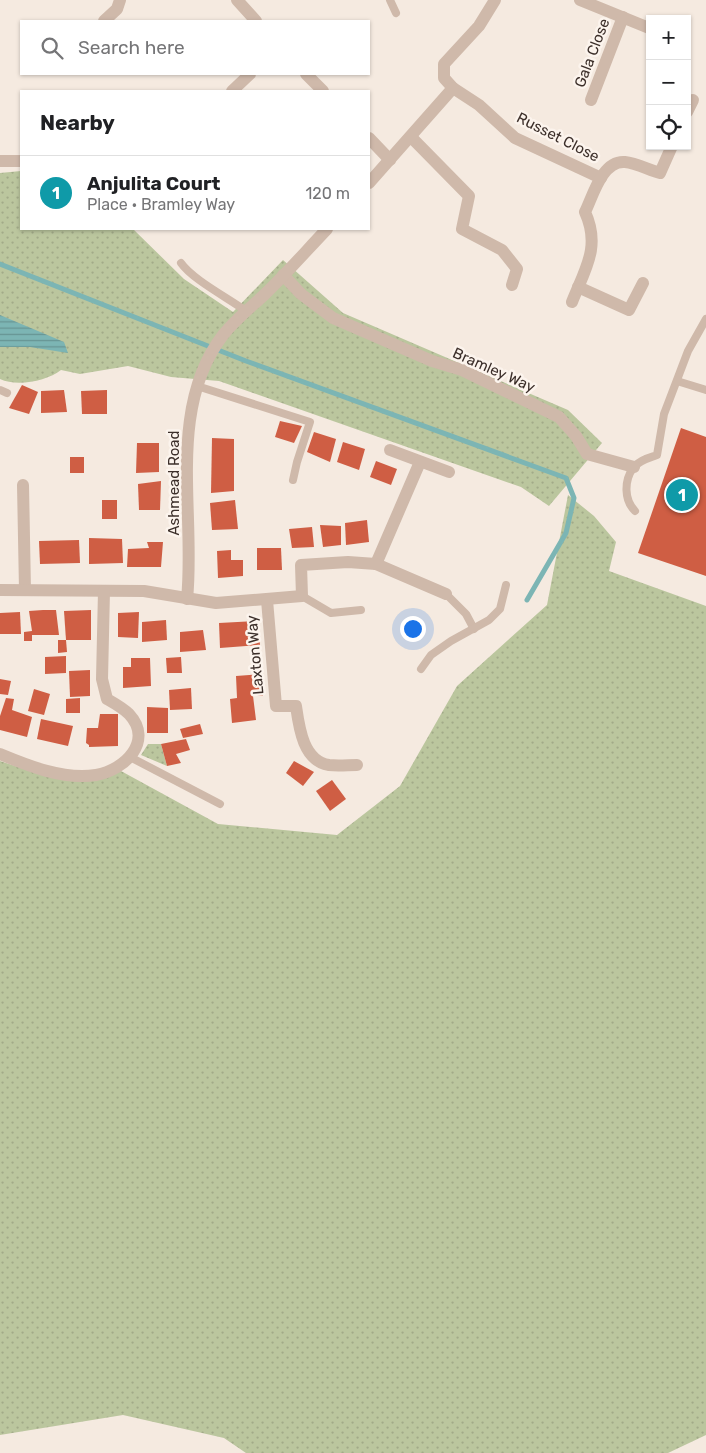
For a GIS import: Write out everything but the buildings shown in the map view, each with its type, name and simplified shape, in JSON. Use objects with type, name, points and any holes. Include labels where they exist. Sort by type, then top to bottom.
[{"type":"street","points":[[105,20],[116,10],[120,0]]},
{"type":"street","points":[[370,182],[454,88],[444,78],[444,64],[479,26],[495,0]]},
{"type":"street","name":"Gala Close","points":[[580,0],[646,27]]},
{"type":"street","points":[[239,1],[255,20]]},
{"type":"street","name":"Gala Close","points":[[591,100],[623,17]]},
{"type":"street","points":[[233,90],[249,75]]},
{"type":"street","points":[[307,75],[322,90]]},
{"type":"street","name":"Russet Close","points":[[454,88],[479,105],[515,138],[601,178]]},
{"type":"street","points":[[690,105],[693,100]]},
{"type":"street","points":[[411,137],[469,196],[462,229],[502,250],[517,269],[512,285]]},
{"type":"street","points":[[370,139],[390,160]]},
{"type":"street","name":"Russet Close","points":[[572,302],[593,246],[592,227],[585,212],[601,178],[611,166],[624,162],[660,173],[670,150]]},
{"type":"street","points":[[0,161],[20,161]]},
{"type":"street","name":"Ashmead Road","points":[[187,599],[190,574],[188,464],[190,424],[197,386],[219,342],[246,311],[283,276],[326,230]]},
{"type":"street","name":"Bramley Way","points":[[283,276],[302,294],[333,318],[423,357],[462,370],[559,417],[576,436],[587,454],[634,467]]},
{"type":"street","points":[[578,288],[629,310],[643,283]]},
{"type":"street","points":[[390,450],[449,472]]},
{"type":"street","points":[[376,564],[420,462]]},
{"type":"street","points":[[23,485],[25,590]]},
{"type":"street","points":[[302,596],[302,565],[348,562],[376,564],[446,594]]},
{"type":"street","points":[[0,590],[144,591],[187,599]]},
{"type":"street","points":[[0,754],[31,767],[64,774],[96,775],[117,768],[135,754],[139,730],[129,713],[107,699],[102,679],[104,591]]},
{"type":"street","name":"Laxton Way","points":[[187,599],[216,603],[302,596]]},
{"type":"street","name":"Laxton Way","points":[[267,600],[276,706],[296,706],[299,733],[311,755],[327,765],[357,765]]},
{"type":"lane","points":[[390,0],[396,13]]},
{"type":"lane","points":[[181,263],[188,274],[211,286],[246,311]]},
{"type":"lane","points":[[635,511],[628,504],[626,491],[634,467],[643,460],[657,455],[664,414],[688,351],[706,318]]},
{"type":"lane","points":[[676,381],[706,390]]},
{"type":"lane","points":[[197,386],[310,422],[293,480]]},
{"type":"lane","points":[[421,669],[431,656],[451,641],[489,620],[500,609],[506,585]]},
{"type":"lane","points":[[446,594],[466,614],[474,629]]},
{"type":"lane","points":[[302,596],[330,613],[361,610]]},
{"type":"lane","points":[[130,757],[220,804]]},
{"type":"green space","points":[[20,171],[20,230],[134,230],[184,279],[233,312],[283,260],[343,313],[568,410],[602,443],[549,506],[521,487],[219,381],[171,377],[128,366],[80,374],[61,370],[40,380],[23,383],[0,379],[0,173]]},
{"type":"green space","points":[[568,495],[594,516],[616,542],[609,571],[706,606],[706,1435],[668,1453],[246,1453],[224,1438],[123,1415],[0,1435],[0,761],[46,776],[121,771],[218,824],[337,835],[400,786],[457,686],[547,605]]},
{"type":"green space","points":[[148,744],[161,744],[167,766],[141,755]]},
{"type":"water","points":[[0,315],[64,342],[68,353],[30,347],[0,347]]},
{"type":"waterway","points":[[0,264],[246,361],[566,478],[574,498],[566,533],[527,600]]},
{"type":"place","name":"Anjulita Court","points":[[682,495]]}]
